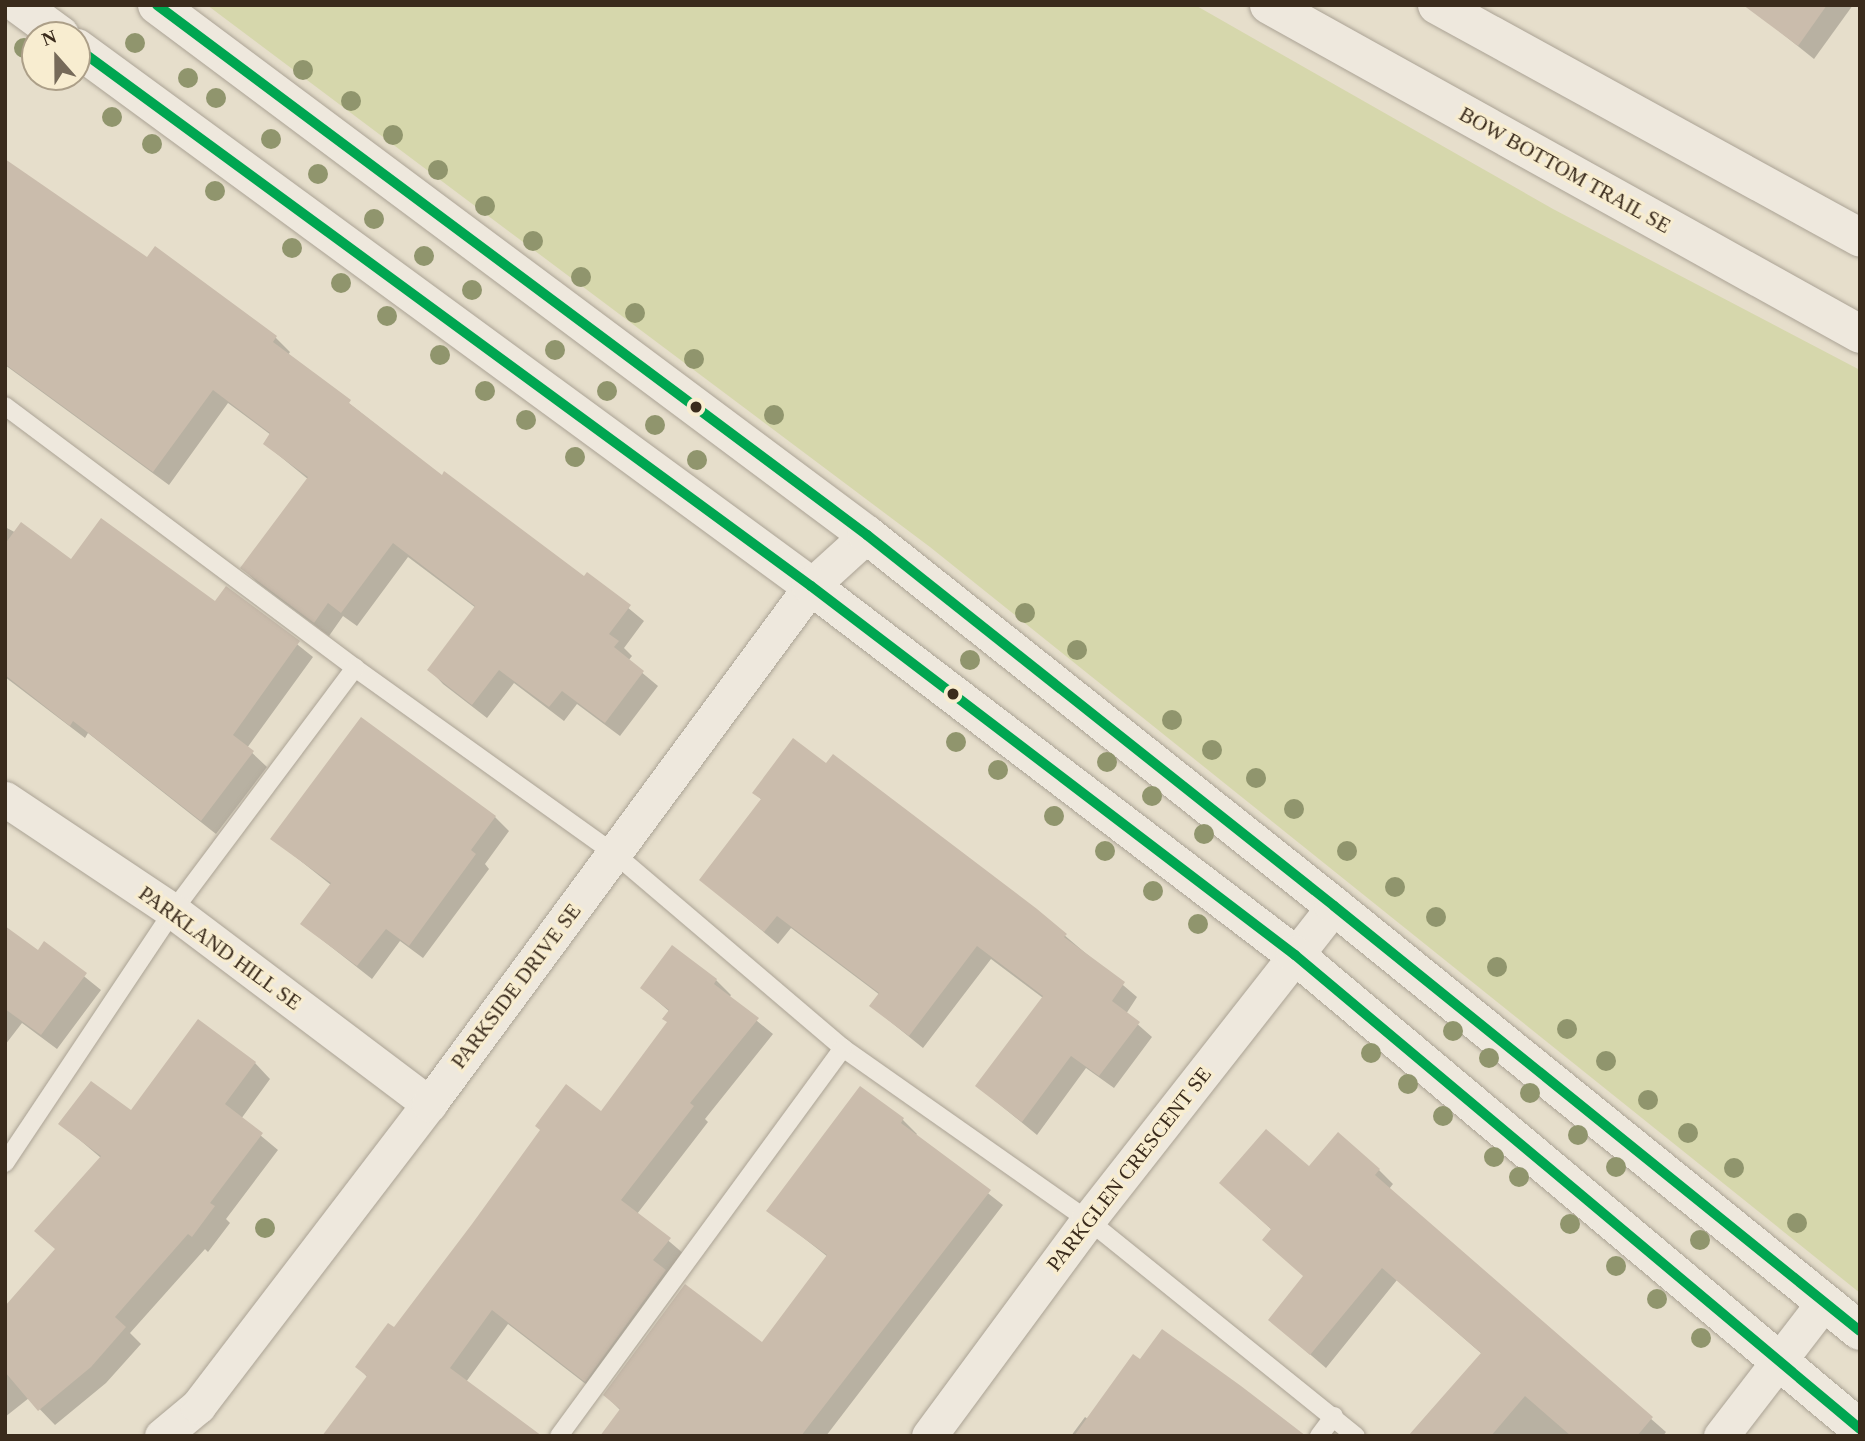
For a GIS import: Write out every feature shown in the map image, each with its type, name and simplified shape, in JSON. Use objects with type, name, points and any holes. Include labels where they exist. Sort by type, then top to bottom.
[{"type":"street","points":[[19,5],[41,21]]},
{"type":"street","points":[[157,5],[867,535],[1335,906],[1860,1331]]},
{"type":"street","name":"BOW BOTTOM TRAIL SE","points":[[1269,5],[1860,334]]},
{"type":"street","points":[[1437,5],[1860,238]]},
{"type":"street","points":[[91,58],[811,586],[1296,955],[1860,1429]]},
{"type":"street","name":"PARKSIDE DRIVE SE","points":[[162,1436],[198,1406],[429,1104],[811,586],[867,535]]},
{"type":"street","name":"PARKLAND HILL SE","points":[[5,799],[173,911],[429,1104]]},
{"type":"street","name":"PARKGLEN CRESCENT SE","points":[[929,1436],[1088,1220],[1335,906]]},
{"type":"street","points":[[1721,1436],[1825,1301]]},
{"type":"lane","points":[[5,406],[355,668],[615,854],[843,1048],[1088,1220],[1356,1436]]},
{"type":"lane","points":[[5,1163],[173,911],[355,668]]},
{"type":"lane","points":[[559,1436],[843,1048]]},
{"type":"lane","points":[[1319,1436],[1334,1416]]},
{"type":"green space","points":[[207,5],[1195,5],[1553,209],[1860,370],[1860,1293],[930,547]]},
{"type":"building","points":[[1743,5],[1827,5],[1798,46]]},
{"type":"building","points":[[5,159],[147,257],[155,246],[277,336],[273,342],[351,400],[349,403],[442,475],[444,471],[584,576],[587,572],[631,605],[609,634],[619,641],[614,647],[644,671],[605,723],[562,691],[549,707],[499,670],[472,705],[427,670],[475,606],[393,543],[341,613],[328,603],[314,623],[240,568],[308,477],[263,444],[270,433],[213,390],[153,472],[5,364]]},
{"type":"building","points":[[101,518],[215,601],[226,586],[300,641],[233,735],[254,751],[201,821],[73,721],[70,726],[5,675],[5,544],[21,522],[71,559]]},
{"type":"building","points":[[361,717],[496,816],[471,850],[476,854],[409,946],[386,929],[357,966],[300,924],[331,883],[270,839]]},
{"type":"building","points":[[793,738],[826,763],[833,754],[1037,909],[1067,934],[1064,937],[1125,982],[1112,1001],[1140,1022],[1099,1076],[1071,1056],[1022,1122],[975,1086],[1043,996],[977,946],[909,1036],[869,1006],[879,993],[777,916],[764,932],[699,880],[761,799],[752,793]]},
{"type":"building","points":[[5,926],[38,950],[44,941],[87,973],[41,1035],[5,1009]]},
{"type":"building","points":[[672,945],[717,979],[714,984],[759,1018],[690,1103],[694,1106],[621,1200],[671,1238],[653,1260],[666,1270],[585,1382],[492,1310],[450,1368],[542,1436],[322,1436],[367,1376],[355,1367],[388,1323],[394,1327],[472,1224],[540,1130],[535,1126],[566,1084],[601,1111],[667,1022],[662,1019],[669,1010],[640,988]]},
{"type":"building","points":[[198,1019],[256,1062],[225,1104],[263,1133],[210,1203],[215,1206],[192,1237],[188,1234],[115,1317],[126,1327],[91,1367],[38,1411],[5,1372],[5,1306],[55,1249],[34,1231],[101,1156],[58,1124],[91,1081],[131,1110]]},
{"type":"building","points":[[860,1086],[904,1118],[901,1123],[991,1190],[801,1436],[600,1436],[620,1409],[603,1395],[685,1284],[762,1342],[827,1255],[766,1211]]},
{"type":"building","points":[[1266,1129],[1309,1166],[1338,1132],[1380,1169],[1375,1175],[1653,1417],[1637,1436],[1571,1436],[1525,1396],[1491,1436],[1408,1436],[1481,1353],[1382,1268],[1310,1355],[1268,1320],[1303,1276],[1262,1240],[1271,1229],[1219,1183]]},
{"type":"building","points":[[1162,1329],[1306,1436],[1074,1436],[1133,1354],[1140,1359]]},
{"type":"transit line","points":[[157,5],[867,535],[1334,906],[1860,1331]]},
{"type":"transit line","points":[[91,58],[811,586],[1295,955],[1860,1429]]}]
